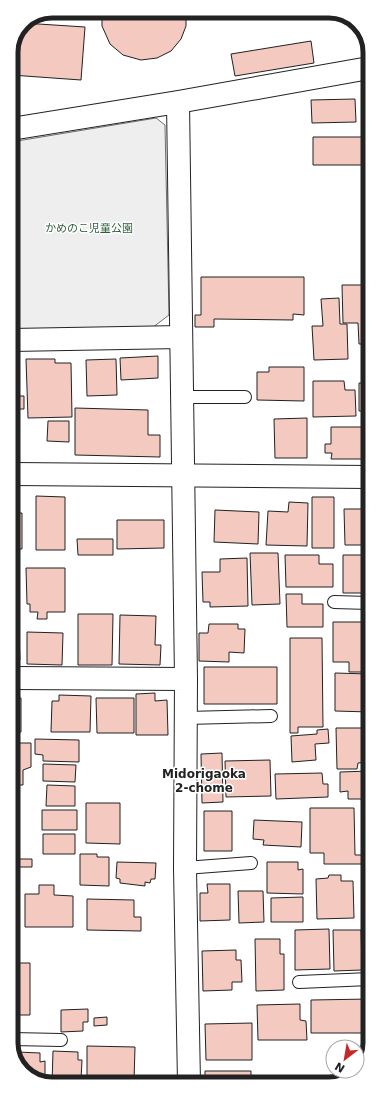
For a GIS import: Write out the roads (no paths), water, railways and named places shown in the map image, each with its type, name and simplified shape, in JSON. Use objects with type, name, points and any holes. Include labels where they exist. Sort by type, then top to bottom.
[{"type":"street","points":[[18,128],[178,102],[363,69]]},
{"type":"street","points":[[178,102],[186,679],[185,868],[189,1077]]},
{"type":"street","points":[[18,340],[182,337]]},
{"type":"street","points":[[18,474],[363,477]]},
{"type":"street","points":[[18,678],[186,679]]},
{"type":"lane","points":[[182,397],[245,397]]},
{"type":"lane","points":[[334,602],[363,603]]},
{"type":"lane","points":[[186,718],[271,716]]},
{"type":"lane","points":[[185,868],[252,863]]},
{"type":"lane","points":[[299,982],[363,979]]},
{"type":"lane","points":[[18,1039],[61,1040]]},
{"type":"district","name":"Midorigaoka 2-chome","points":[[204,781]]},
{"type":"park label","name":"かめのこ児童公園","points":[[89,228]]}]
